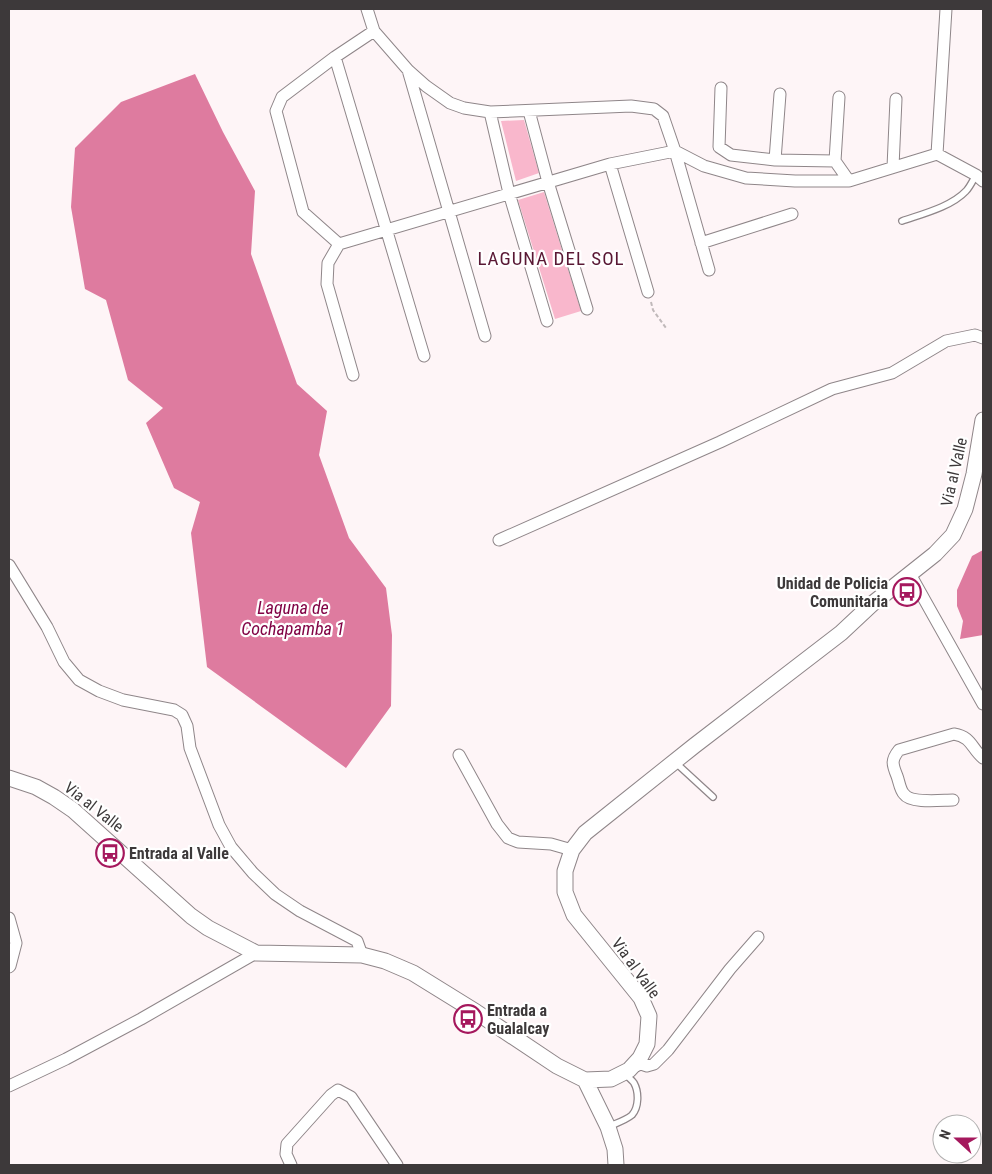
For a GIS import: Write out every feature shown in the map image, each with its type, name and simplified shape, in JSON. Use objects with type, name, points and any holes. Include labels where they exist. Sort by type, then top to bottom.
[{"type":"main road","name":"Via al Valle","points":[[9,778],[36,787],[73,810],[191,916],[208,928],[256,952],[362,955],[385,961],[413,973],[557,1066],[585,1080],[611,1079],[627,1071],[640,1058],[647,1044],[649,1016],[641,998],[574,915],[565,892],[565,871],[572,850],[585,833],[841,633],[872,604],[935,554],[953,535],[965,509],[974,474],[983,420]]},
{"type":"main road","points":[[585,1080],[608,1127],[615,1149],[616,1165]]},
{"type":"street","points":[[367,9],[374,31],[408,70],[450,103],[464,108],[490,112],[631,106],[654,109],[663,116],[675,151],[709,270]]},
{"type":"street","points":[[937,154],[946,9]]},
{"type":"street","points":[[338,244],[303,212],[276,110],[282,97],[335,57],[374,31]]},
{"type":"street","points":[[335,57],[424,356]]},
{"type":"street","points":[[408,70],[485,336]]},
{"type":"street","points":[[721,88],[719,147],[731,156],[775,160],[835,161]]},
{"type":"street","points":[[775,160],[780,94]]},
{"type":"street","points":[[839,97],[835,161],[849,181]]},
{"type":"street","points":[[893,167],[896,99]]},
{"type":"street","points":[[529,111],[548,182],[587,309]]},
{"type":"street","points":[[490,112],[509,194],[548,321]]},
{"type":"street","points":[[352,375],[327,284],[328,263],[338,244],[610,164],[675,151],[704,166],[746,178],[795,182],[849,181],[937,154],[980,178]]},
{"type":"street","points":[[610,164],[648,292]]},
{"type":"street","points":[[701,243],[792,214]]},
{"type":"street","points":[[498,540],[728,439],[832,389],[892,372],[946,341],[975,335],[983,338]]},
{"type":"street","points":[[9,565],[47,627],[64,662],[79,680],[99,691],[123,700],[174,710],[182,714],[187,726],[190,748],[219,825],[231,847],[253,873],[275,894],[300,911],[357,941],[362,955]]},
{"type":"street","points":[[910,574],[983,704]]},
{"type":"street","points":[[954,800],[926,801],[911,799],[904,795],[893,767],[894,757],[899,750],[954,734],[962,736],[983,758]]},
{"type":"street","points":[[459,755],[497,824],[508,838],[518,842],[551,844],[572,850]]},
{"type":"street","points":[[9,918],[16,943],[9,968]]},
{"type":"street","points":[[627,1071],[641,1064],[647,1066],[654,1064],[668,1050],[730,969],[758,937]]},
{"type":"street","points":[[9,1086],[74,1055],[256,952]]},
{"type":"street","points":[[290,1165],[286,1154],[287,1144],[331,1095],[338,1090],[351,1097],[398,1165]]},
{"type":"lane","points":[[902,221],[948,204],[958,198],[980,178]]},
{"type":"lane","points":[[675,761],[714,797]]},
{"type":"lane","points":[[608,1127],[628,1118],[636,1108],[637,1098],[634,1084],[627,1071]]},
{"type":"path","points":[[648,292],[653,310],[666,328]]},
{"type":"shaded area","points":[[524,120],[539,173],[516,181],[501,121]]},
{"type":"shaded area","points":[[544,192],[581,311],[555,319],[518,200]]},
{"type":"water","name":"Laguna de Cochapamba 1","points":[[195,74],[223,132],[255,191],[251,254],[297,384],[327,411],[319,455],[349,538],[386,588],[392,635],[391,706],[346,768],[207,667],[191,533],[200,502],[174,488],[146,423],[163,408],[128,380],[106,300],[85,289],[71,207],[75,148],[121,102]]},
{"type":"water","points":[[983,550],[983,635],[960,639],[963,621],[957,606],[957,590],[972,556]]},
{"type":"place","name":"Unidad de Policia Comunitaria","points":[[907,592]]},
{"type":"place","name":"Entrada al Valle","points":[[110,853]]},
{"type":"place","name":"Entrada a Gualalcay","points":[[468,1019]]},
{"type":"district","name":"LAGUNA DEL SOL","points":[[551,258]]}]
